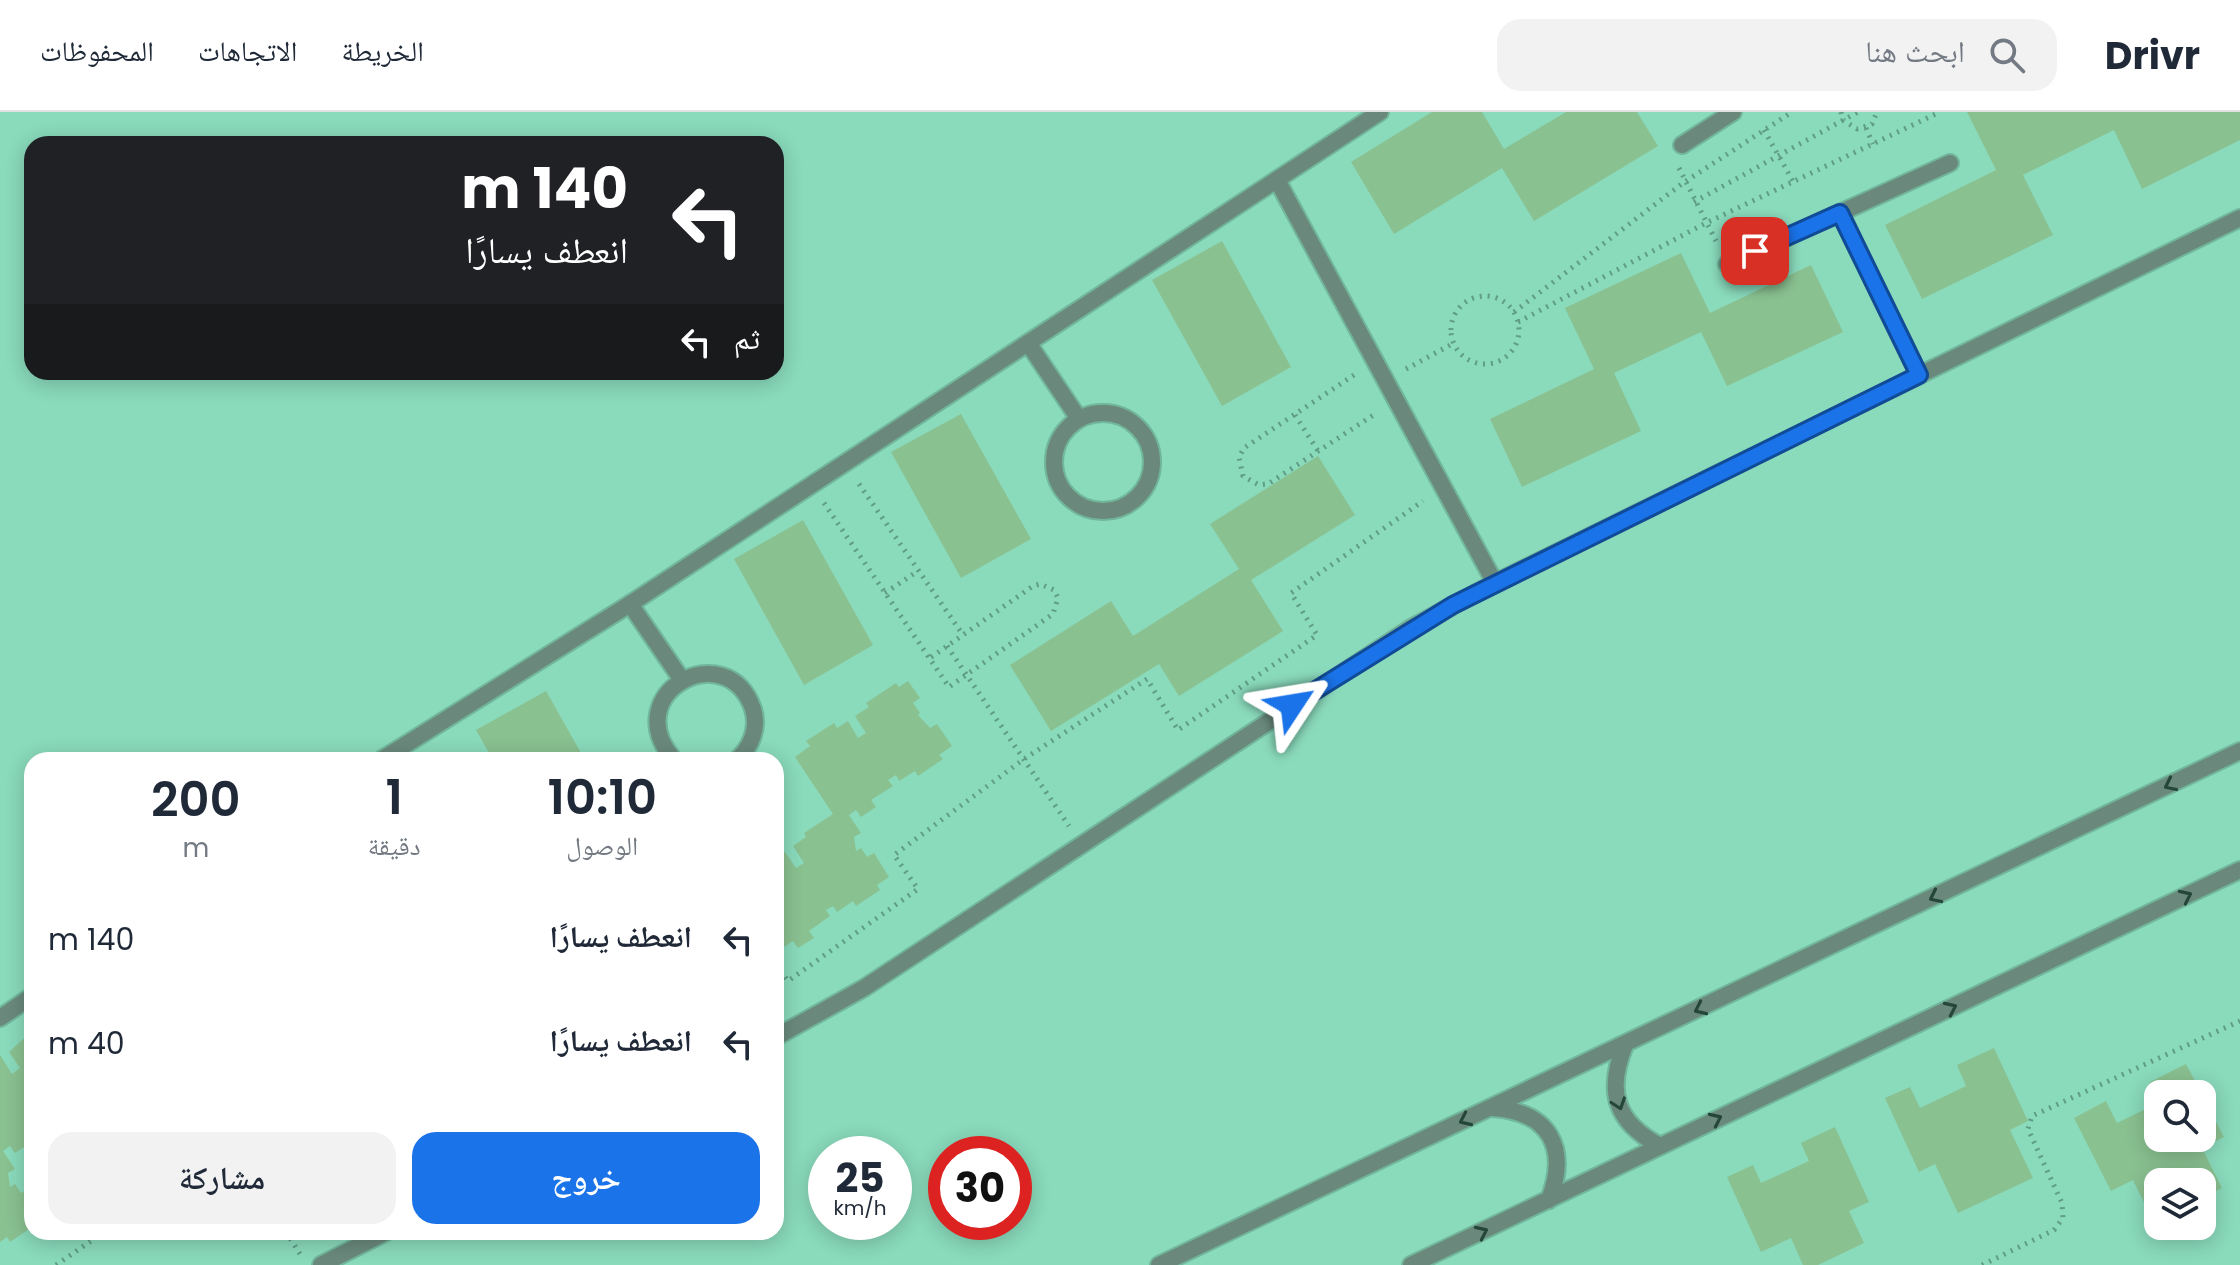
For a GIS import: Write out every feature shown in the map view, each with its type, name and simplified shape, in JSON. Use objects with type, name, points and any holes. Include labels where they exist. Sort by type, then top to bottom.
[{"type":"street","points":[[394,752],[630,604],[1380,112]]},
{"type":"street","points":[[1682,145],[1733,112]]},
{"type":"street","points":[[1727,264],[1950,163]]},
{"type":"street","points":[[1277,180],[1495,583]]},
{"type":"street","points":[[1840,213],[1919,375]]},
{"type":"street","points":[[784,1033],[864,988],[1411,628],[1495,583],[2240,218]]},
{"type":"street","points":[[1028,343],[1079,419]]},
{"type":"street","points":[[1098,413],[1117,414],[1134,423],[1147,438],[1152,456],[1151,475],[1142,493],[1128,505],[1109,512],[1090,510],[1073,501],[1060,486],[1054,468],[1056,448],[1065,431],[1079,419],[1098,413]]},
{"type":"street","points":[[630,604],[682,680]]},
{"type":"street","points":[[667,752],[657,728],[659,709],[667,692],[682,680],[700,673],[719,675],[736,684],[749,698],[755,717],[754,736],[743,752]]},
{"type":"street","points":[[1159,1265],[2240,751]]},
{"type":"street","points":[[1411,1265],[2240,870]]},
{"type":"street","points":[[0,1018],[24,1002]]},
{"type":"street","points":[[1625,1045],[1615,1067],[1615,1092],[1619,1104],[1638,1135],[1660,1146]]},
{"type":"street","points":[[1491,1108],[1518,1110],[1541,1124],[1556,1147],[1559,1174],[1549,1200]]},
{"type":"street","points":[[321,1265],[370,1240]]},
{"type":"path","points":[[1514,312],[1683,183],[1792,112]]},
{"type":"path","points":[[1841,112],[1849,126],[1866,128],[1872,124],[1877,112]]},
{"type":"path","points":[[1694,202],[1858,112]]},
{"type":"path","points":[[1518,322],[1706,223],[1940,112]]},
{"type":"path","points":[[1866,128],[1873,144]]},
{"type":"path","points":[[1764,130],[1793,181]]},
{"type":"path","points":[[1682,145],[1678,157],[1683,183],[1727,264]]},
{"type":"path","points":[[1475,297],[1497,298],[1514,312],[1518,322],[1516,344],[1509,354],[1490,363],[1468,359],[1454,343],[1453,321],[1465,302],[1475,297]]},
{"type":"path","points":[[1386,381],[1454,343]]},
{"type":"path","points":[[1375,361],[1244,448],[1239,457],[1243,476],[1259,485],[1268,484],[1397,400]]},
{"type":"path","points":[[1295,415],[1318,451]]},
{"type":"path","points":[[845,463],[963,635]]},
{"type":"path","points":[[812,485],[949,687],[1053,614],[1058,598],[1048,586],[1033,586],[930,658]]},
{"type":"path","points":[[784,975],[788,981],[918,889],[894,855],[1024,759],[1147,679],[1178,730],[1317,635],[1291,593],[1443,488]]},
{"type":"path","points":[[885,593],[918,571]]},
{"type":"path","points":[[947,646],[1081,843]]},
{"type":"path","points":[[1982,1265],[2054,1230],[2063,1218],[2062,1203],[2028,1129],[2032,1116],[2240,1021]]},
{"type":"path","points":[[56,1265],[92,1240]]},
{"type":"path","points":[[291,1240],[307,1265]]},
{"type":"building","points":[[1432,112],[1482,112],[1504,149],[1566,112],[1637,112],[1658,146],[1534,221],[1502,168],[1394,234],[1351,162]]},
{"type":"building","points":[[1967,112],[2240,112],[2240,140],[2142,189],[2114,130],[2023,175],[2053,235],[1922,299],[1885,225],[1996,170]]},
{"type":"building","points":[[1222,241],[1291,367],[1222,406],[1152,280]]},
{"type":"building","points":[[1681,253],[1710,313],[1811,265],[1843,332],[1727,386],[1701,332],[1614,373],[1641,431],[1522,487],[1490,419],[1594,369],[1565,308]]},
{"type":"building","points":[[961,414],[1031,539],[961,578],[891,452]]},
{"type":"building","points":[[1318,456],[1355,515],[1251,580],[1283,631],[1179,696],[1159,664],[1051,731],[1010,665],[1111,601],[1133,636],[1239,569],[1210,524]]},
{"type":"building","points":[[803,520],[873,645],[804,685],[734,559]]},
{"type":"building","points":[[908,681],[920,698],[913,703],[920,713],[918,715],[930,728],[937,724],[952,746],[939,755],[943,759],[918,776],[915,771],[899,781],[896,775],[888,780],[893,786],[871,800],[876,807],[861,817],[856,810],[849,815],[861,833],[854,837],[856,851],[861,848],[867,857],[874,853],[889,877],[877,885],[880,890],[856,906],[853,901],[837,912],[833,906],[826,910],[830,916],[809,931],[814,938],[798,948],[793,941],[784,947],[784,853],[796,868],[804,863],[793,846],[806,837],[804,833],[833,814],[795,757],[810,746],[806,741],[834,723],[837,728],[848,721],[858,738],[866,733],[855,716],[869,707],[866,703],[896,683],[899,687]]},
{"type":"building","points":[[546,691],[580,752],[488,752],[476,730]]},
{"type":"building","points":[[24,1038],[24,1147],[15,1153],[10,1146],[3,1151],[15,1169],[8,1173],[10,1187],[15,1184],[21,1193],[24,1191],[24,1232],[10,1242],[7,1237],[0,1242],[0,1055],[12,1074],[20,1068],[9,1052]]},
{"type":"building","points":[[1994,1048],[2028,1121],[2010,1130],[2033,1178],[1958,1213],[1935,1164],[1919,1172],[1885,1098],[1910,1087],[1920,1108],[1966,1086],[1957,1065]]},
{"type":"building","points":[[2186,1064],[2195,1080],[2154,1080]]},
{"type":"building","points":[[2106,1101],[2117,1123],[2144,1110],[2144,1152],[2204,1152],[2212,1168],[2144,1168],[2144,1203],[2133,1180],[2111,1191],[2074,1118]]},
{"type":"building","points":[[2216,1122],[2224,1137],[2216,1141]]},
{"type":"building","points":[[1835,1127],[1869,1202],[1849,1211],[1864,1243],[1818,1265],[1803,1265],[1791,1238],[1761,1252],[1727,1177],[1753,1165],[1761,1183],[1809,1161],[1801,1143]]},
{"type":"building","points":[[2216,1176],[2222,1188],[2216,1191]]},
{"type":"route","points":[[1292,705],[1411,628],[1453,605],[1919,375],[1840,213],[1755,251]]}]
